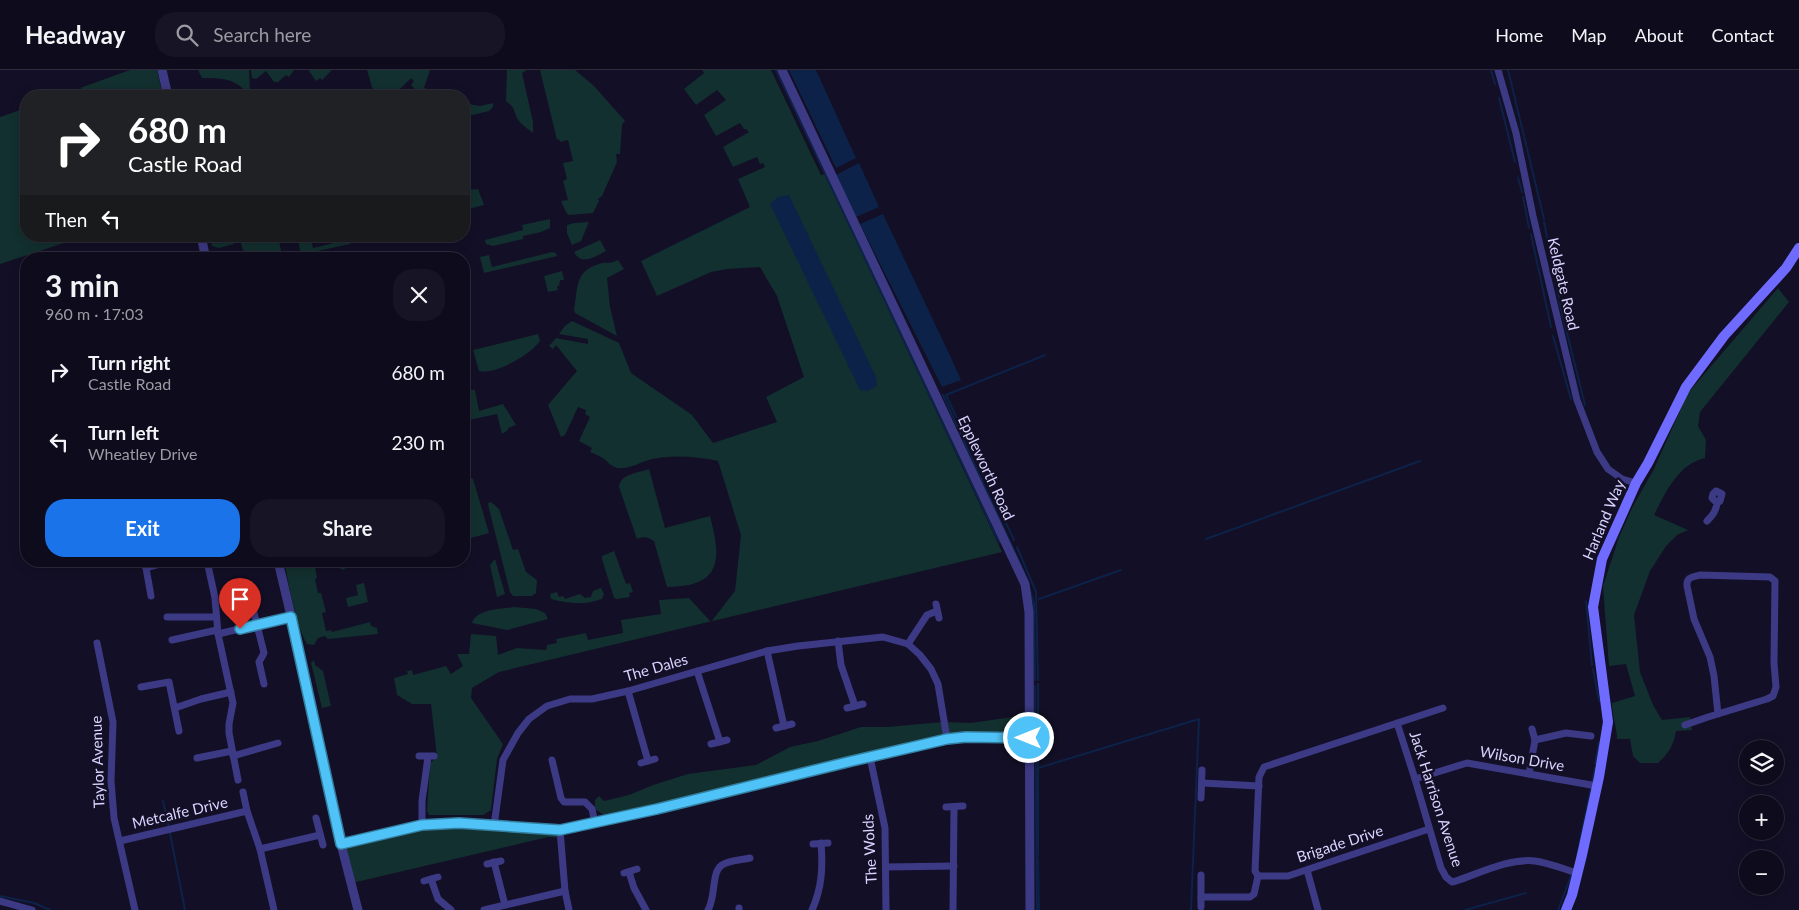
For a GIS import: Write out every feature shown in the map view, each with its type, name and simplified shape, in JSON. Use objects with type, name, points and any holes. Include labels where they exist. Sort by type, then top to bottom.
[{"type":"main road","name":"Harland Way","points":[[1566,910],[1577,873],[1597,786],[1608,722],[1593,607],[1602,559],[1636,483],[1648,464],[1686,387],[1724,336],[1786,268],[1799,248]]},
{"type":"street","points":[[162,70],[167,90]]},
{"type":"street","name":"Eppleworth Road","points":[[782,70],[1025,584],[1029,612],[1030,910]]},
{"type":"street","name":"Keldgate Road","points":[[1498,70],[1516,133],[1533,216],[1577,400],[1597,452],[1608,469],[1622,479],[1636,483]]},
{"type":"street","points":[[1707,520],[1713,515],[1718,502]]},
{"type":"street","points":[[146,567],[151,596]]},
{"type":"street","points":[[208,567],[216,598],[217,632],[234,703],[229,733],[238,780]]},
{"type":"street","points":[[279,567],[357,910]]},
{"type":"street","points":[[1684,725],[1767,699],[1773,696],[1776,690],[1774,663],[1775,581],[1770,577],[1700,575],[1691,577],[1687,581],[1694,619],[1710,657],[1718,714]]},
{"type":"street","points":[[251,593],[252,605],[264,653],[259,662],[264,684]]},
{"type":"street","points":[[937,611],[927,616],[908,644],[931,669],[938,684],[947,739]]},
{"type":"street","points":[[167,617],[216,617]]},
{"type":"street","points":[[172,640],[291,617]]},
{"type":"street","name":"The Dales","points":[[494,826],[503,760],[518,733],[529,719],[547,706],[570,700],[592,699],[628,691],[768,651],[883,637],[908,644]]},
{"type":"street","points":[[838,641],[841,665],[851,707],[863,704]]},
{"type":"street","name":"Taylor Avenue","points":[[97,643],[113,722],[111,781],[114,818],[135,910]]},
{"type":"street","points":[[768,651],[784,726]]},
{"type":"street","points":[[696,671],[723,741],[711,744]]},
{"type":"street","points":[[142,687],[169,682],[179,731]]},
{"type":"street","points":[[628,691],[648,761]]},
{"type":"street","points":[[175,708],[201,699],[231,692]]},
{"type":"street","points":[[1397,723],[1443,708]]},
{"type":"street","name":"Jack Harrison Avenue","points":[[1259,786],[1259,777],[1264,767],[1397,723],[1443,873],[1452,882],[1502,866],[1527,861],[1540,862],[1577,873]]},
{"type":"street","points":[[1529,774],[1535,740],[1532,729]]},
{"type":"street","points":[[1535,740],[1566,733],[1591,736]]},
{"type":"street","points":[[341,844],[422,825],[459,823],[560,830],[947,739],[966,737],[1029,738]]},
{"type":"street","points":[[197,758],[233,753],[278,743]]},
{"type":"street","points":[[420,756],[431,756],[422,801],[422,825]]},
{"type":"street","name":"The Wolds","points":[[870,757],[886,828],[886,910]]},
{"type":"street","points":[[552,760],[561,798],[564,802],[585,802],[592,809],[595,823]]},
{"type":"street","name":"Wilson Drive","points":[[1415,778],[1467,764],[1597,786]]},
{"type":"street","points":[[1201,798],[1202,770]]},
{"type":"street","points":[[1201,897],[1250,897],[1254,894],[1258,876],[1255,871],[1259,786],[1202,783]]},
{"type":"street","points":[[242,792],[260,850],[274,910]]},
{"type":"street","points":[[946,807],[963,806]]},
{"type":"street","points":[[953,910],[954,807]]},
{"type":"street","name":"Metcalfe Drive","points":[[120,842],[247,811]]},
{"type":"street","points":[[316,818],[323,845]]},
{"type":"street","name":"Brigade Drive","points":[[1258,876],[1288,876],[1429,829]]},
{"type":"street","points":[[560,830],[565,891],[569,910]]},
{"type":"street","points":[[260,850],[320,835]]},
{"type":"street","points":[[812,910],[819,895],[825,843],[813,844]]},
{"type":"street","points":[[710,910],[714,893],[715,873],[721,866],[745,857]]},
{"type":"street","points":[[494,862],[505,905]]},
{"type":"street","points":[[886,867],[954,866]]},
{"type":"street","points":[[637,869],[627,873],[646,910]]},
{"type":"street","points":[[1307,870],[1318,910]]},
{"type":"street","points":[[1201,875],[1201,907]]},
{"type":"street","points":[[431,879],[438,899],[452,910]]},
{"type":"street","points":[[484,910],[565,891]]},
{"type":"street","points":[[0,901],[32,910]]},
{"type":"green space","points":[[130,70],[157,70],[162,90],[86,90],[80,88]]},
{"type":"green space","points":[[198,70],[249,70],[250,90],[244,90],[227,80],[202,78]]},
{"type":"green space","points":[[251,70],[294,70],[289,77],[286,75],[278,82],[274,82],[266,71],[256,79],[252,78]]},
{"type":"green space","points":[[310,70],[332,70],[322,80],[320,78],[316,81]]},
{"type":"green space","points":[[367,70],[430,70],[424,88],[432,90],[416,90],[411,85],[414,81],[411,78],[399,90],[374,90]]},
{"type":"green space","points":[[507,70],[527,70],[522,73],[533,122],[533,133],[520,122],[512,107],[506,101]]},
{"type":"green space","points":[[540,70],[575,70],[594,86],[625,121],[622,124],[620,154],[616,154],[617,162],[593,213],[569,215],[561,201],[568,200],[563,181],[567,179],[563,163],[573,161],[568,140],[560,142],[559,139],[557,140]]},
{"type":"green space","points":[[702,70],[771,70],[821,175],[825,174],[1002,552],[712,621],[735,591],[741,535],[718,461],[693,457],[668,457],[652,459],[626,468],[617,468],[590,452],[592,448],[579,441],[590,417],[585,414],[586,410],[578,407],[565,435],[561,437],[548,405],[577,371],[556,345],[553,349],[549,346],[556,338],[588,344],[588,339],[559,334],[572,321],[619,343],[631,373],[692,415],[713,443],[777,422],[766,397],[804,377],[777,296],[760,267],[711,272],[657,296],[641,261],[750,207],[738,179],[765,167],[763,163],[760,164],[757,157],[733,167],[723,147],[749,132],[740,123],[716,136],[704,115],[726,100],[717,90],[696,105],[684,89],[704,73]]},
{"type":"green space","points":[[493,103],[493,107],[489,111],[470,116],[470,104],[480,106]]},
{"type":"green space","points":[[20,110],[20,242],[67,242],[36,252],[20,252],[20,257],[0,264],[0,117]]},
{"type":"green space","points":[[478,189],[484,205],[470,208],[470,190]]},
{"type":"green space","points":[[550,219],[550,228],[541,232],[523,236],[523,239],[493,246],[486,244],[485,240],[523,230],[522,225]]},
{"type":"green space","points":[[589,222],[581,241],[572,245],[567,233],[567,225]]},
{"type":"green space","points":[[600,240],[606,251],[597,256],[580,259],[574,252]]},
{"type":"green space","points":[[211,242],[234,242],[234,244],[219,248],[212,246]]},
{"type":"green space","points":[[279,242],[281,250],[279,252],[244,252],[241,243]]},
{"type":"green space","points":[[298,242],[312,242],[313,248],[338,242],[352,242],[350,244],[313,252],[300,252]]},
{"type":"green space","points":[[552,252],[556,253],[557,256],[484,273],[480,257],[489,255],[492,267]]},
{"type":"green space","points":[[618,260],[624,269],[607,278],[610,307],[617,336],[575,313],[574,310],[577,289],[581,276],[585,271],[599,264]]},
{"type":"green space","points":[[562,271],[564,280],[560,280],[559,286],[557,286],[558,290],[548,292],[544,276]]},
{"type":"green space","points":[[1778,288],[1789,302],[1700,412],[1698,426],[1706,440],[1705,458],[1687,466],[1680,473],[1668,488],[1654,515],[1688,530],[1677,535],[1666,546],[1650,571],[1634,615],[1640,672],[1653,705],[1662,720],[1690,717],[1692,730],[1676,731],[1670,749],[1658,763],[1640,763],[1633,756],[1630,739],[1617,739],[1612,703],[1635,696],[1626,664],[1609,666],[1603,586],[1619,537],[1633,506],[1653,471],[1688,393]]},
{"type":"green space","points":[[538,334],[540,341],[521,358],[494,370],[479,371],[473,350]]},
{"type":"green space","points":[[470,390],[475,390],[479,411],[503,404],[516,425],[508,428],[502,434],[497,414],[470,420]]},
{"type":"green space","points":[[649,469],[665,528],[710,516],[716,546],[716,558],[708,576],[698,582],[685,586],[667,587],[654,541],[646,537],[637,539],[619,487],[626,477]]},
{"type":"green space","points":[[470,477],[473,479],[489,533],[470,538]]},
{"type":"green space","points":[[491,502],[499,509],[513,550],[518,549],[526,572],[537,580],[536,593],[532,596],[513,596],[510,592],[489,509],[488,503]]},
{"type":"green space","points":[[614,551],[626,584],[630,583],[633,592],[629,593],[630,597],[614,598],[602,556]]},
{"type":"green space","points":[[495,559],[505,594],[497,597],[490,565]]},
{"type":"green space","points":[[286,567],[315,567],[318,593],[321,593],[326,612],[322,613],[326,631],[331,630],[332,632],[370,622],[371,626],[377,628],[378,634],[328,639],[325,636],[318,638],[314,645],[307,644],[300,628]]},
{"type":"green space","points":[[364,583],[368,602],[348,607],[346,598],[358,595],[356,585]]},
{"type":"green space","points":[[601,588],[604,594],[602,599],[589,602],[571,603],[558,601],[551,599],[550,594],[557,592],[559,597],[563,596],[565,599],[580,594],[585,598],[591,597],[593,591]]},
{"type":"green space","points":[[689,598],[711,622],[499,672],[472,688],[471,698],[503,744],[497,759],[491,810],[483,815],[429,815],[427,811],[430,763],[437,757],[431,704],[412,704],[397,695],[394,678],[408,674],[407,671],[412,670],[413,675],[446,666],[451,674],[463,666],[457,654],[469,654],[471,634],[496,636],[498,655],[517,648],[546,650],[547,645],[557,643],[556,639],[586,633],[588,640],[623,633],[621,620],[661,614],[659,600]]},
{"type":"green space","points":[[514,607],[536,609],[545,613],[548,619],[507,630],[472,623],[474,618],[484,612]]},
{"type":"green space","points":[[314,660],[315,665],[323,671],[331,706],[322,708],[311,663]]},
{"type":"green space","points":[[1020,716],[1018,738],[966,737],[611,820],[595,809],[595,800],[599,796],[604,801],[629,795],[688,774],[756,765],[790,747],[818,741],[861,727],[887,727],[943,722],[971,723]]},
{"type":"green space","points":[[422,825],[560,830],[560,838],[548,837],[352,883],[341,844]]},
{"type":"water","points":[[789,70],[816,70],[856,158],[836,168]]},
{"type":"water","points":[[859,163],[879,207],[856,217],[836,175]]},
{"type":"water","points":[[789,195],[876,377],[877,386],[868,391],[860,390],[770,204],[778,197]]},
{"type":"water","points":[[883,214],[961,380],[942,387],[860,224]]},
{"type":"waterway","points":[[776,70],[990,523]]},
{"type":"waterway","points":[[1491,70],[1495,84]]},
{"type":"waterway","points":[[1508,70],[1544,219]]},
{"type":"waterway","points":[[1499,98],[1515,162]]},
{"type":"waterway","points":[[1518,178],[1522,192]]},
{"type":"waterway","points":[[1523,197],[1529,228]]},
{"type":"waterway","points":[[1544,222],[1559,297]]},
{"type":"waterway","points":[[1531,234],[1551,327]]},
{"type":"waterway","points":[[1559,301],[1585,405]]},
{"type":"waterway","points":[[1553,336],[1571,399]]},
{"type":"waterway","points":[[1014,540],[946,395],[1045,355]]},
{"type":"waterway","points":[[943,395],[1025,575]]},
{"type":"waterway","points":[[1206,539],[1420,461]]},
{"type":"waterway","points":[[990,524],[999,542]]},
{"type":"waterway","points":[[1017,547],[1036,592],[1038,680]]},
{"type":"waterway","points":[[1039,599],[1121,570]]},
{"type":"waterway","points":[[1029,587],[1034,604],[1035,680]]},
{"type":"waterway","points":[[1586,601],[1592,665]]},
{"type":"waterway","points":[[1593,669],[1599,701]]},
{"type":"waterway","points":[[1038,684],[1038,856]]},
{"type":"waterway","points":[[1035,686],[1037,910]]},
{"type":"waterway","points":[[1038,768],[1199,719],[1191,910]]},
{"type":"waterway","points":[[1595,764],[1599,742]]},
{"type":"waterway","points":[[1592,783],[1595,768]]},
{"type":"waterway","points":[[1577,856],[1591,788]]},
{"type":"waterway","points":[[163,801],[169,828]]},
{"type":"waterway","points":[[170,833],[185,910]]},
{"type":"waterway","points":[[1038,859],[1039,910]]},
{"type":"waterway","points":[[1558,910],[1572,873]]},
{"type":"waterway","points":[[1465,910],[1526,893]]},
{"type":"waterway","points":[[0,896],[34,903],[50,910]]},
{"type":"route","points":[[240,629],[291,617],[341,844],[422,825],[459,823],[560,830],[611,820],[947,739],[966,737],[1029,738]]}]
